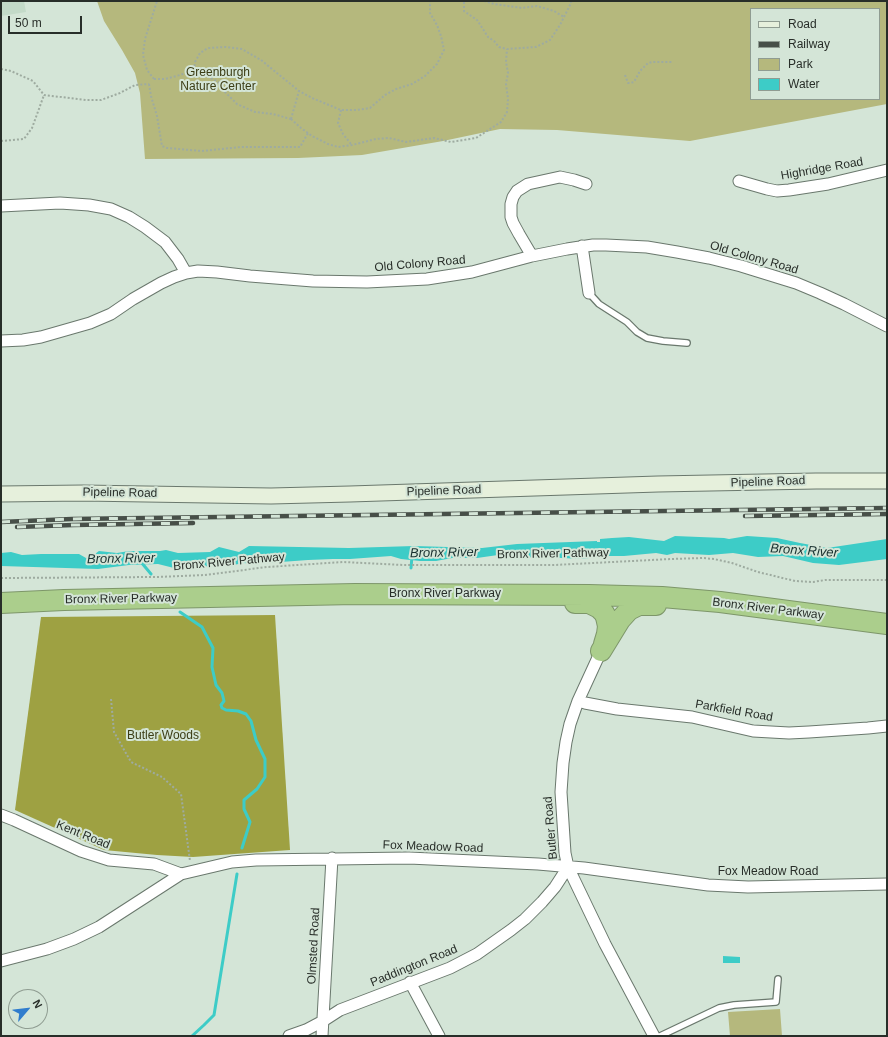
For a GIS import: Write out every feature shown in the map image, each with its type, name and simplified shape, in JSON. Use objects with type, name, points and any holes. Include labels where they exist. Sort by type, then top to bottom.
[{"type":"highway","name":"Bronx River Parkway","points":[[1,589],[356,581],[626,583],[734,592],[887,612]]},
{"type":"highway","name":"Bronx River Parkway","points":[[1,603],[64,600],[355,594],[595,595],[667,598],[732,603],[887,624]]},
{"type":"highway","points":[[502,594],[548,602],[586,603],[602,610],[606,617],[608,626],[601,651]]},
{"type":"highway","points":[[601,651],[624,615],[639,605],[648,604],[720,610],[805,613]]},
{"type":"street","name":"Highridge Road","points":[[739,181],[767,189],[789,190],[828,184],[887,170]]},
{"type":"street","points":[[532,256],[511,217],[513,198],[517,191],[528,184],[560,177],[586,184]]},
{"type":"street","points":[[1,206],[60,204],[89,205],[111,209],[129,217],[165,242],[178,259],[186,274]]},
{"type":"street","name":"Old Colony Road","points":[[1,341],[41,337],[102,319],[133,299],[174,277],[198,271],[313,281],[397,281],[434,278],[472,272],[532,256],[582,246],[606,245],[647,247],[728,262],[820,293],[887,326]]},
{"type":"street","points":[[582,246],[589,293]]},
{"type":"street","name":"Pipeline Road","points":[[1,494],[83,493],[271,496],[666,484],[887,481]]},
{"type":"street","name":"Butler Road","points":[[601,651],[578,701],[570,724],[566,742],[561,792],[565,853],[568,867],[605,944],[654,1036]]},
{"type":"street","name":"Parkfield Road","points":[[578,701],[617,709],[692,717],[758,731],[789,733],[887,726]]},
{"type":"street","name":"Kent Road","points":[[1,815],[88,853],[109,860],[154,864],[186,872]]},
{"type":"street","name":"Fox Meadow Road","points":[[1,961],[74,939],[99,927],[186,872],[232,862],[332,858],[446,859],[538,864],[701,884],[748,888],[887,884]]},
{"type":"street","name":"Olmsted Road","points":[[322,1036],[332,858]]},
{"type":"street","name":"Paddington Road","points":[[289,1036],[306,1030],[340,1010],[450,968],[476,954],[525,919],[555,887],[568,867]]},
{"type":"street","points":[[410,982],[439,1036]]},
{"type":"lane","points":[[589,293],[599,304],[627,322],[637,332],[647,338],[687,343]]},
{"type":"lane","points":[[660,1036],[718,1008],[734,1005],[776,1002],[778,979]]},
{"type":"path","points":[[154,80],[147,70],[143,56],[145,39],[157,1]]},
{"type":"path","points":[[194,70],[195,62],[200,53],[208,48],[226,47],[242,49],[261,60],[299,91],[341,110],[370,108],[385,95],[396,89],[412,84],[426,76],[437,64],[444,50],[437,25],[430,13],[430,1]]},
{"type":"path","points":[[465,1],[464,11],[477,20],[488,37],[494,41],[498,47],[507,49],[536,47],[550,40],[564,17],[571,1]]},
{"type":"path","points":[[484,1],[522,8],[537,6],[554,11],[564,17]]},
{"type":"path","points":[[1,69],[12,71],[33,81],[44,95],[86,100],[101,100],[120,93],[134,85],[149,84],[154,80],[165,79],[194,70],[205,74],[218,82],[224,91],[237,104],[255,112],[272,114],[291,119],[308,133],[328,144],[338,146],[352,145],[376,139],[389,138],[406,142],[434,138],[451,142],[476,138],[501,122],[507,112],[507,49]]},
{"type":"path","points":[[625,75],[628,83],[634,82],[640,70],[648,63],[673,62]]},
{"type":"path","points":[[149,84],[162,146],[167,148],[202,151],[241,147],[300,147],[308,133]]},
{"type":"path","points":[[291,119],[299,91]]},
{"type":"path","points":[[1,141],[24,139],[32,128],[44,95]]},
{"type":"path","points":[[341,110],[338,123],[343,134],[352,145]]},
{"type":"path","name":"Bronx River Pathway","points":[[1,578],[170,576],[344,562],[403,565],[554,565],[663,559],[714,558],[758,572],[795,581],[887,580]]},
{"type":"path","points":[[111,699],[114,732],[130,762],[162,777],[181,794],[186,872]]},
{"type":"shaded area","points":[[1,1],[24,1],[26,12],[1,16]]},
{"type":"green space","name":"Greenburgh Nature Center","points":[[97,1],[887,1],[887,104],[690,141],[557,130],[500,129],[443,141],[362,155],[298,158],[145,159],[140,93],[135,73],[104,21]]},
{"type":"green space","name":"Butler Woods","points":[[275,615],[290,850],[193,857],[104,850],[15,810],[41,617]]},
{"type":"green space","points":[[780,1009],[782,1036],[730,1036],[728,1012]]},
{"type":"water","name":"Bronx River","points":[[675,536],[729,539],[747,536],[777,538],[827,548],[887,539],[887,559],[839,565],[813,563],[783,556],[758,557],[733,553],[709,555],[675,553],[667,555],[656,553],[624,556],[598,556],[584,559],[547,556],[537,558],[498,555],[477,558],[452,558],[436,561],[401,559],[391,556],[174,568],[158,564],[129,565],[98,569],[1,566],[1,553],[11,552],[22,555],[79,554],[86,558],[99,551],[117,553],[129,551],[166,550],[178,553],[210,552],[219,547],[239,552],[249,546],[349,548],[414,546],[482,548],[517,544],[600,542],[600,539],[629,537],[664,541]]},
{"type":"water","points":[[723,956],[740,957],[740,963],[723,963]]},
{"type":"waterway","name":"Bronx River","points":[[411,568],[412,556]]},
{"type":"waterway","name":"Bronx River","points":[[141,562],[151,574]]},
{"type":"waterway","points":[[180,612],[202,627],[213,648],[212,667],[216,685],[222,693],[224,701],[221,705],[222,708],[246,714],[251,721],[256,740],[265,759],[265,777],[257,789],[244,800],[244,809],[250,822],[242,848]]},
{"type":"waterway","points":[[192,1036],[214,1015],[237,874]]},
{"type":"railway","points":[[1,522],[72,519],[887,508]]},
{"type":"railway","points":[[745,516],[887,514]]},
{"type":"railway","points":[[17,527],[193,523]]}]
